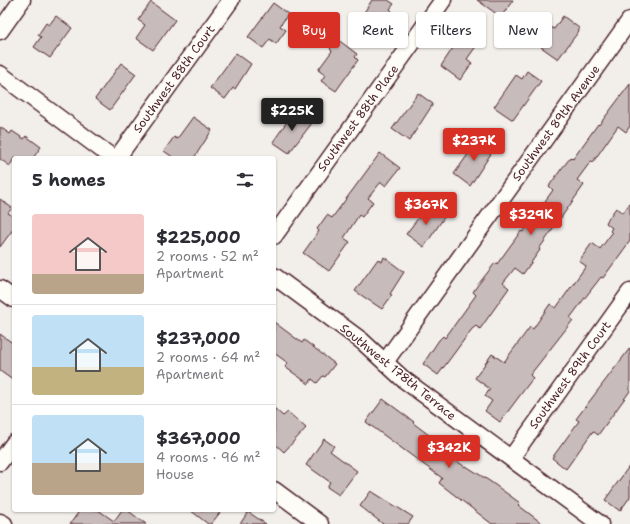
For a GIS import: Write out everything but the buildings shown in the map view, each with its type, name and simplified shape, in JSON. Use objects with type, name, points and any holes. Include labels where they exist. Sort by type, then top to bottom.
[{"type":"street","points":[[0,31],[22,0]]},
{"type":"street","name":"Southwest 88th Court","points":[[118,156],[232,0]]},
{"type":"street","name":"Southwest 88th Place","points":[[276,233],[443,0]]},
{"type":"street","name":"Southwest 89th Avenue","points":[[385,362],[630,20]]},
{"type":"street","points":[[0,74],[110,156]]},
{"type":"street","name":"Southwest 178th Terrace","points":[[276,277],[362,341],[403,379],[600,524]]},
{"type":"street","points":[[0,288],[12,297]]},
{"type":"street","name":"Southwest 89th Court","points":[[511,458],[630,292]]},
{"type":"street","points":[[0,462],[12,446]]},
{"type":"street","points":[[276,491],[320,524]]},
{"type":"street","points":[[0,522],[4,524]]}]
